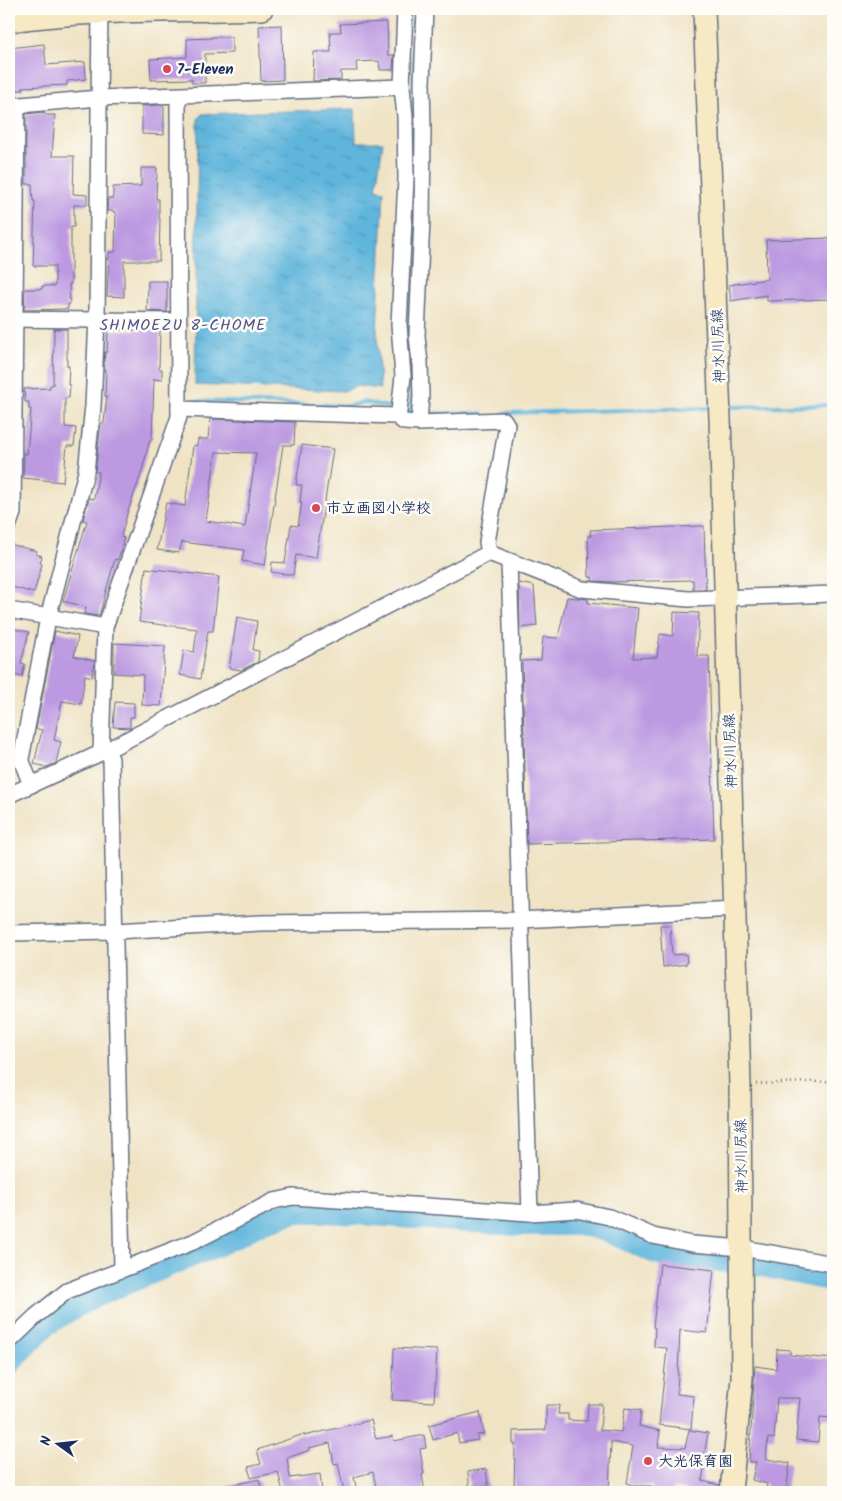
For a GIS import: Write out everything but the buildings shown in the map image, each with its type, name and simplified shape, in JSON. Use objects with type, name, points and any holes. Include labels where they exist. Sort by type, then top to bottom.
[{"type":"main road","points":[[9,21],[100,11],[262,9]]},
{"type":"main road","name":"神水川尻線","points":[[704,9],[726,598],[740,1085],[742,1378],[730,1492]]},
{"type":"street","points":[[396,416],[399,412],[403,376],[399,326],[403,266],[406,148],[402,87],[405,9]]},
{"type":"street","points":[[419,423],[421,396],[417,336],[422,219],[422,83],[425,9]]},
{"type":"street","points":[[32,785],[21,758],[48,618],[86,472],[93,406],[97,318],[100,11]]},
{"type":"street","points":[[9,524],[13,513],[13,105],[99,98],[402,87]]},
{"type":"street","points":[[122,1268],[111,759],[104,751],[105,627],[179,417],[177,321],[178,96]]},
{"type":"street","points":[[12,319],[97,318],[177,321]]},
{"type":"street","points":[[179,409],[396,416],[404,422],[419,423],[502,420],[506,423],[487,542],[490,553],[582,589],[688,599],[833,594]]},
{"type":"street","points":[[9,795],[104,751],[490,553]]},
{"type":"street","points":[[509,562],[530,1213]]},
{"type":"street","points":[[9,610],[105,627]]},
{"type":"street","points":[[9,933],[114,931],[260,924],[520,920],[736,909]]},
{"type":"street","points":[[9,1342],[67,1290],[193,1242],[274,1201],[293,1197],[530,1213],[576,1210],[609,1217],[653,1236],[692,1244],[742,1258],[833,1264]]},
{"type":"path","points":[[740,1085],[833,1081]]},
{"type":"water","points":[[355,109],[356,142],[383,142],[376,189],[384,191],[377,333],[380,389],[357,386],[344,391],[195,385],[198,119],[202,114]]},
{"type":"waterway","points":[[413,21],[415,154]]},
{"type":"waterway","points":[[404,411],[411,412],[413,368],[410,317],[414,228]]},
{"type":"waterway","points":[[194,401],[350,406],[363,402],[388,407]]},
{"type":"waterway","points":[[729,407],[833,405]]},
{"type":"waterway","points":[[504,413],[709,408]]},
{"type":"waterway","points":[[427,413],[482,413]]},
{"type":"waterway","points":[[9,1363],[46,1324],[87,1299],[219,1244],[258,1224],[295,1211],[327,1211],[517,1224],[583,1224],[609,1231],[653,1251],[670,1256],[753,1263],[833,1280]]},
{"type":"place","name":"7-Eleven","points":[[167,69]]},
{"type":"place","name":"市立画図小学校","points":[[316,508]]},
{"type":"place","name":"大光保育園","points":[[648,1461]]},
{"type":"district","name":"SHIMOEZU 8-CHOME","points":[[183,324]]}]
